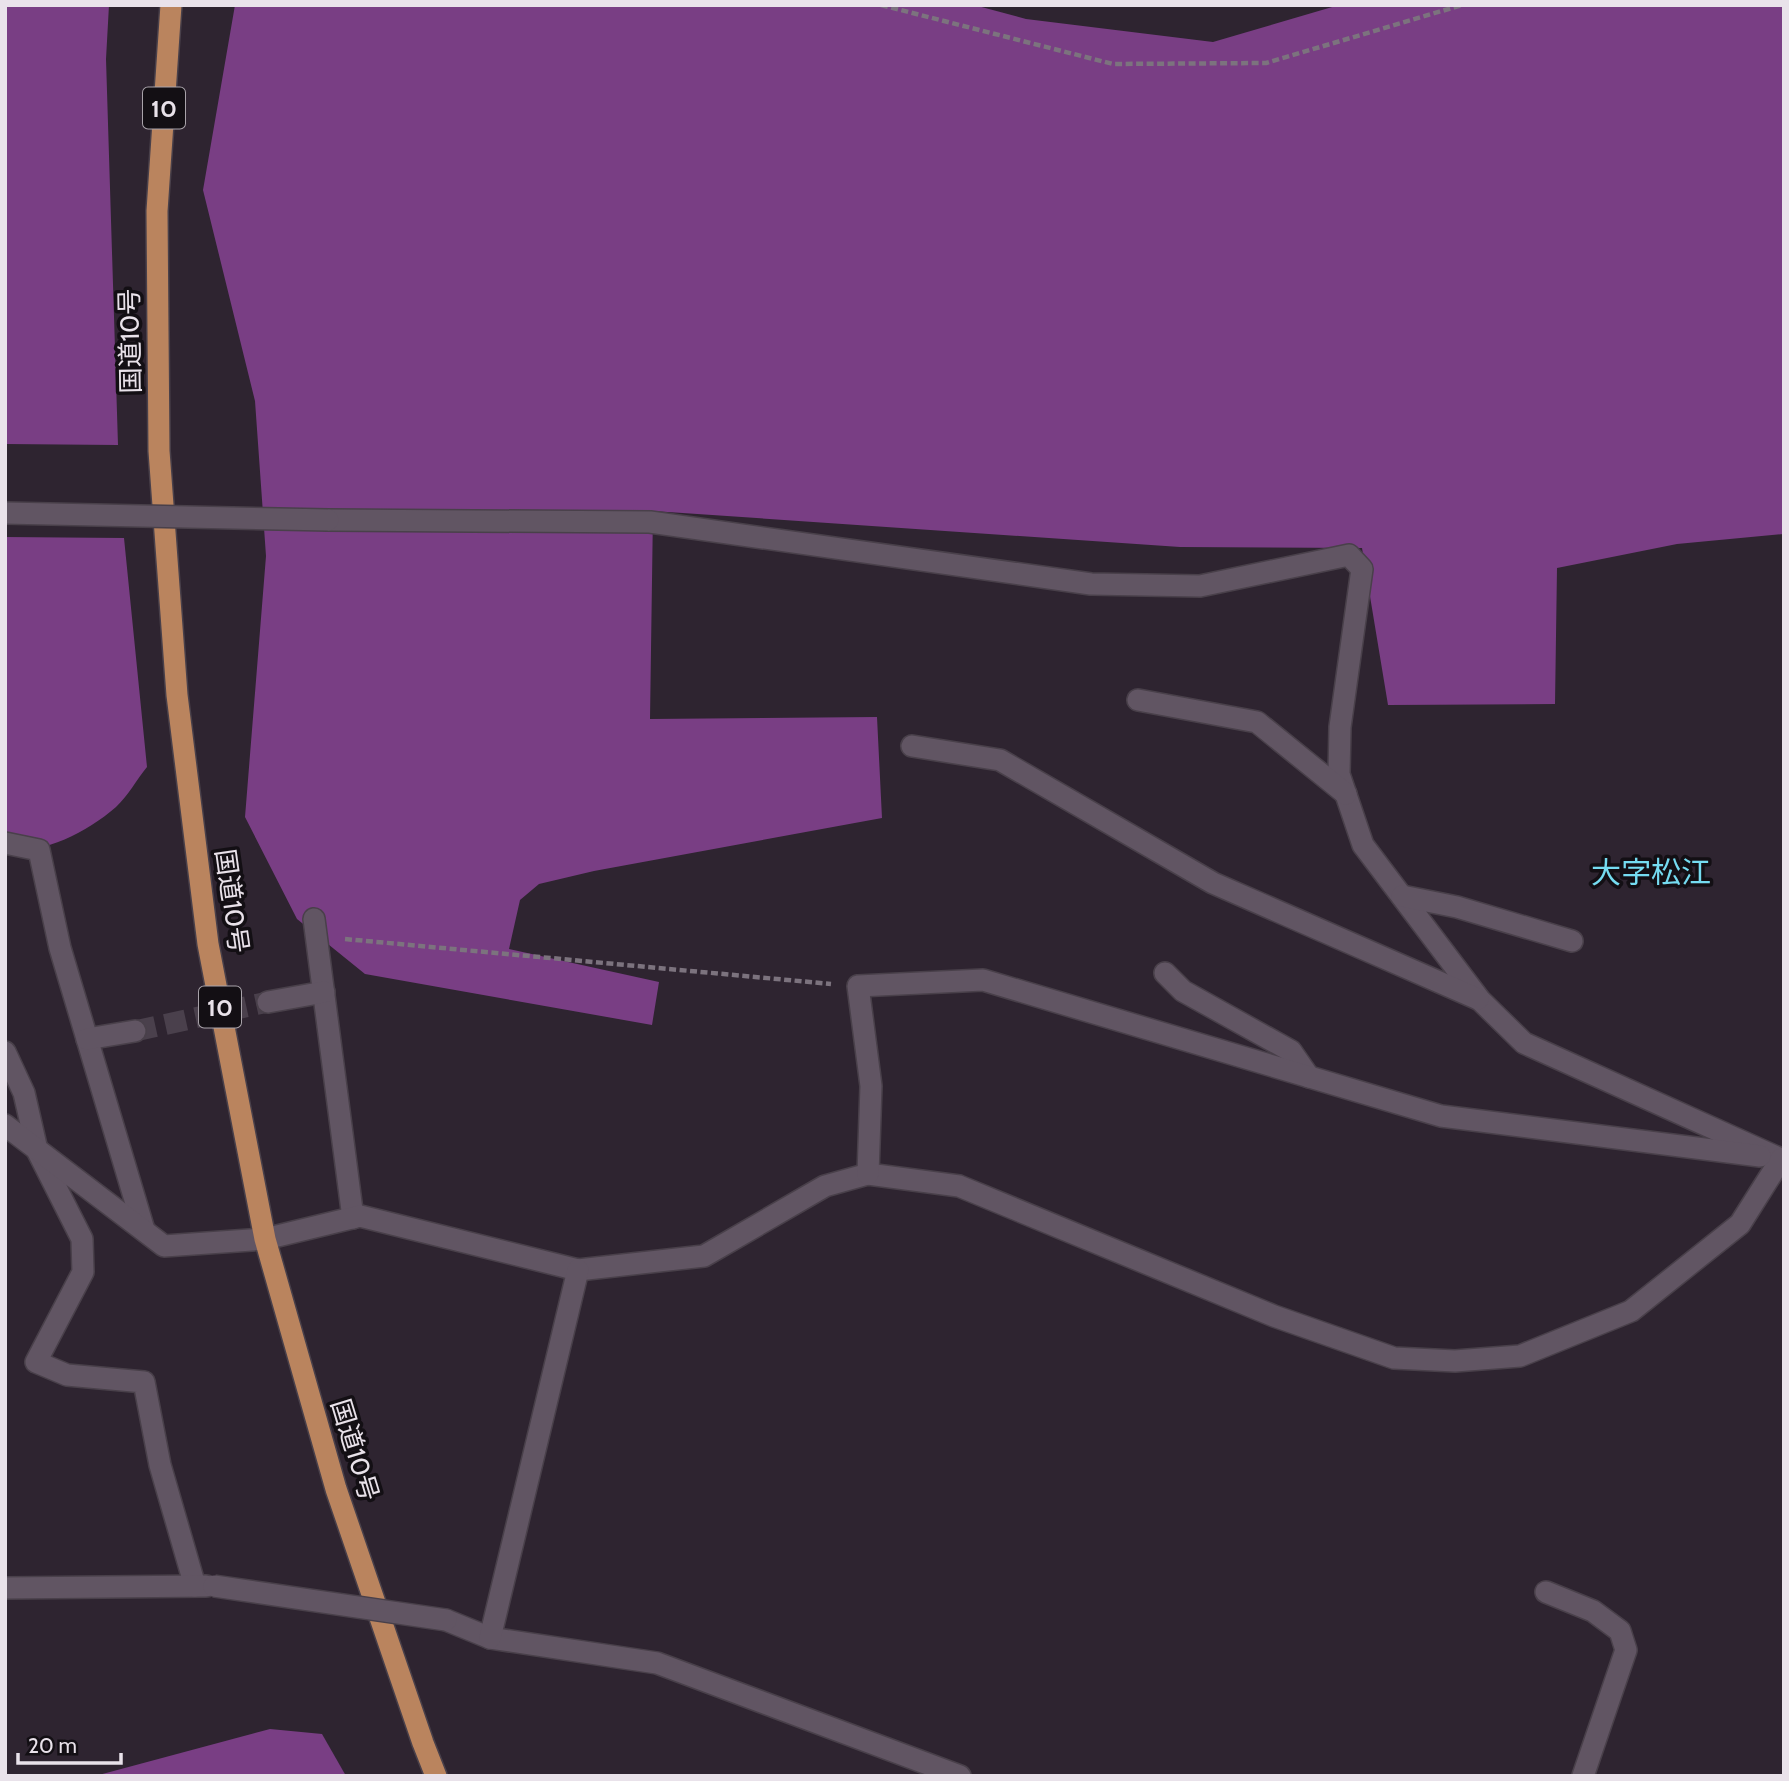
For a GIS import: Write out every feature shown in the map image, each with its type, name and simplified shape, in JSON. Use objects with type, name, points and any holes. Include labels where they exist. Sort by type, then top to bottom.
[{"type":"highway","name":"国道10号","points":[[171,5],[157,211],[159,451],[177,695],[208,944],[265,1239],[336,1489],[436,1776]]},
{"type":"street","points":[[5,513],[328,520],[650,522],[1091,584],[1200,586],[1349,555],[1362,569],[1340,727],[1339,774],[1363,845],[1480,1000],[1524,1043],[1782,1159]]},
{"type":"street","points":[[1138,700],[1258,722],[1346,794]]},
{"type":"street","points":[[912,747],[1000,760],[1213,883],[1480,1000]]},
{"type":"street","points":[[5,843],[40,850],[60,948],[144,1230]]},
{"type":"street","points":[[1402,896],[1457,907],[1572,941]]},
{"type":"street","points":[[315,928],[353,1218]]},
{"type":"street","points":[[1165,973],[1183,990],[1291,1051],[1309,1077]]},
{"type":"street","points":[[868,1174],[871,1086],[858,986],[983,980],[1441,1116],[1782,1159]]},
{"type":"street","points":[[268,1002],[324,992]]},
{"type":"street","points":[[87,1039],[135,1031]]},
{"type":"street","points":[[5,1052],[24,1093],[37,1150],[82,1239],[83,1272],[36,1362],[67,1375],[144,1382],[160,1465],[204,1586]]},
{"type":"street","points":[[5,1125],[164,1245],[265,1239],[360,1216],[578,1270],[704,1256],[825,1186],[868,1174],[959,1186],[1298,1325],[1394,1358],[1455,1361],[1520,1356],[1631,1311],[1740,1224],[1782,1159]]},
{"type":"street","points":[[490,1638],[578,1270]]},
{"type":"street","points":[[5,1588],[204,1586],[446,1620],[490,1638],[657,1663],[960,1776]]},
{"type":"street","points":[[1546,1592],[1593,1611],[1620,1631],[1626,1650],[1583,1776]]},
{"type":"path","points":[[881,5],[1113,64],[1266,63],[1462,5]]},
{"type":"path","points":[[315,928],[858,986]]},
{"type":"shaded area","points":[[5,5],[109,5],[106,59],[118,445],[5,444]]},
{"type":"shaded area","points":[[235,5],[974,5],[1026,19],[1213,42],[1339,5],[1784,5],[1784,534],[1677,544],[1557,568],[1555,704],[1388,705],[1362,548],[1180,547],[653,511],[650,719],[877,717],[882,818],[594,871],[539,884],[520,900],[509,949],[659,982],[652,1025],[365,974],[297,919],[245,817],[266,556],[255,401],[203,190]]},
{"type":"shaded area","points":[[5,537],[124,538],[147,767],[120,803],[79,833],[50,845],[5,853]]},
{"type":"shaded area","points":[[270,1729],[322,1734],[346,1776],[95,1776]]},
{"type":"tunnel","points":[[135,1031],[268,1002]]},
{"type":"district","name":"大字松江","points":[[1651,872]]}]
